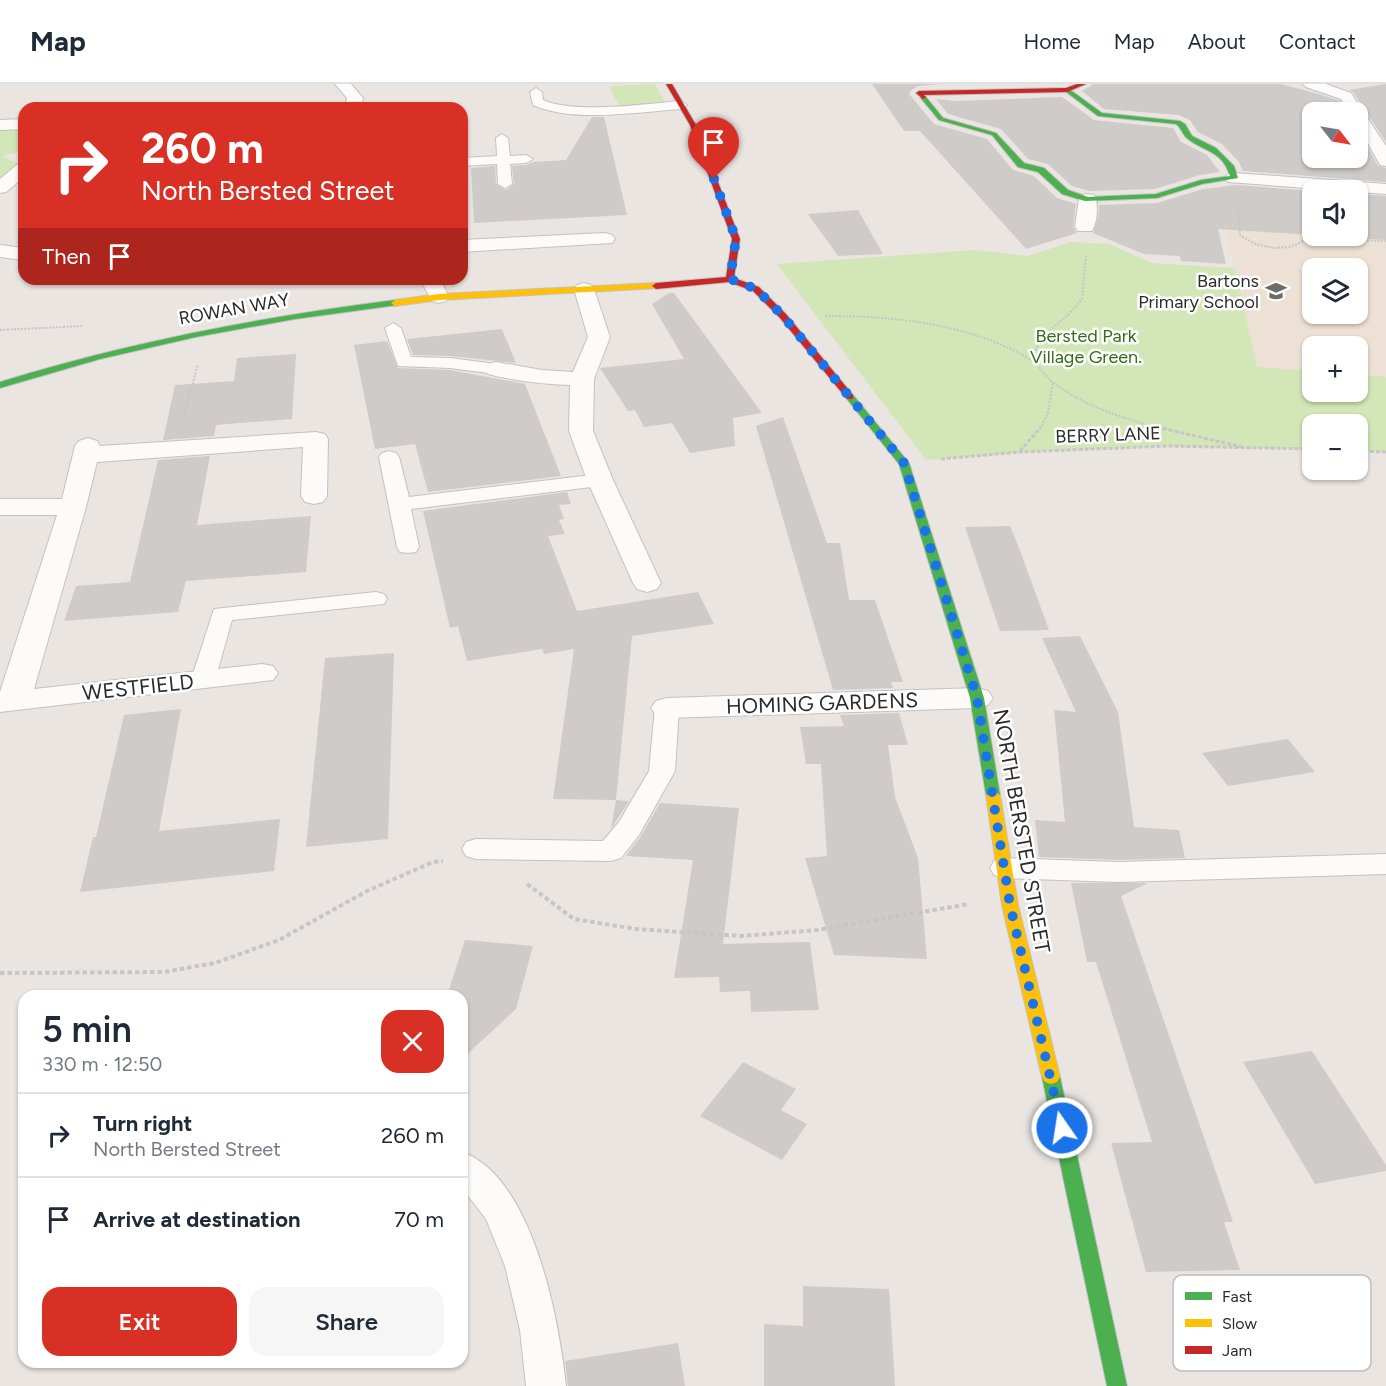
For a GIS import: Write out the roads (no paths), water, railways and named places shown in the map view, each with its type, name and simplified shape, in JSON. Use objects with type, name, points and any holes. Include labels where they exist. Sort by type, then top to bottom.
[{"type":"street","points":[[343,84],[355,98],[354,102]]},
{"type":"street","points":[[669,84],[693,124],[736,239],[730,279]]},
{"type":"street","points":[[1083,84],[1067,90],[919,93],[940,119],[994,134],[1021,165],[1041,170],[1065,192],[1088,199],[1157,196],[1201,182],[1234,178],[1386,189]]},
{"type":"street","points":[[1311,84],[1337,92],[1350,102]]},
{"type":"street","points":[[1067,90],[1084,105],[1100,114],[1178,122],[1183,125],[1189,136],[1215,149],[1231,168],[1234,178]]},
{"type":"street","points":[[1368,104],[1374,104]]},
{"type":"street","points":[[0,125],[18,124]]},
{"type":"street","points":[[1368,131],[1386,161]]},
{"type":"street","points":[[0,188],[18,173]]},
{"type":"street","points":[[1085,228],[1088,199]]},
{"type":"street","points":[[468,246],[605,239]]},
{"type":"street","points":[[0,251],[18,253]]},
{"type":"street","name":"ROWAN WAY","points":[[0,385],[135,347],[227,328],[326,312],[434,288],[584,289],[659,286],[730,279]]},
{"type":"street","name":"NORTH BERSTED STREET","points":[[730,279],[756,289],[783,316],[904,463],[977,698],[1010,905],[1073,1172],[1117,1386]]},
{"type":"street","points":[[584,289],[599,337],[582,379],[581,431],[600,480],[647,583]]},
{"type":"street","points":[[496,369],[542,377],[582,379]]},
{"type":"street","name":"WESTFIELD","points":[[262,673],[7,702],[73,507],[86,451],[141,451],[316,439],[314,496]]},
{"type":"street","points":[[0,507],[73,507]]},
{"type":"street","name":"HOMING GARDENS","points":[[667,708],[977,698]]},
{"type":"lane","points":[[536,92],[537,102],[551,108],[576,110],[681,105]]},
{"type":"lane","points":[[502,138],[505,184]]},
{"type":"lane","points":[[468,162],[526,159]]},
{"type":"lane","points":[[393,328],[404,362],[450,363],[496,369]]},
{"type":"lane","points":[[389,457],[408,547]]},
{"type":"lane","points":[[400,504],[600,480]]},
{"type":"lane","points":[[203,680],[222,614],[376,599]]},
{"type":"lane","points":[[476,849],[610,851],[629,828],[662,771],[667,708]]},
{"type":"lane","points":[[1004,868],[1118,872],[1386,864]]},
{"type":"lane","points":[[468,1171],[496,1201],[516,1242],[543,1346],[546,1386]]},
{"type":"place","name":"Bartons Primary School","points":[[1276,291]]},
{"type":"park label","name":"Bersted Park Village Green.","points":[[1086,346]]}]
